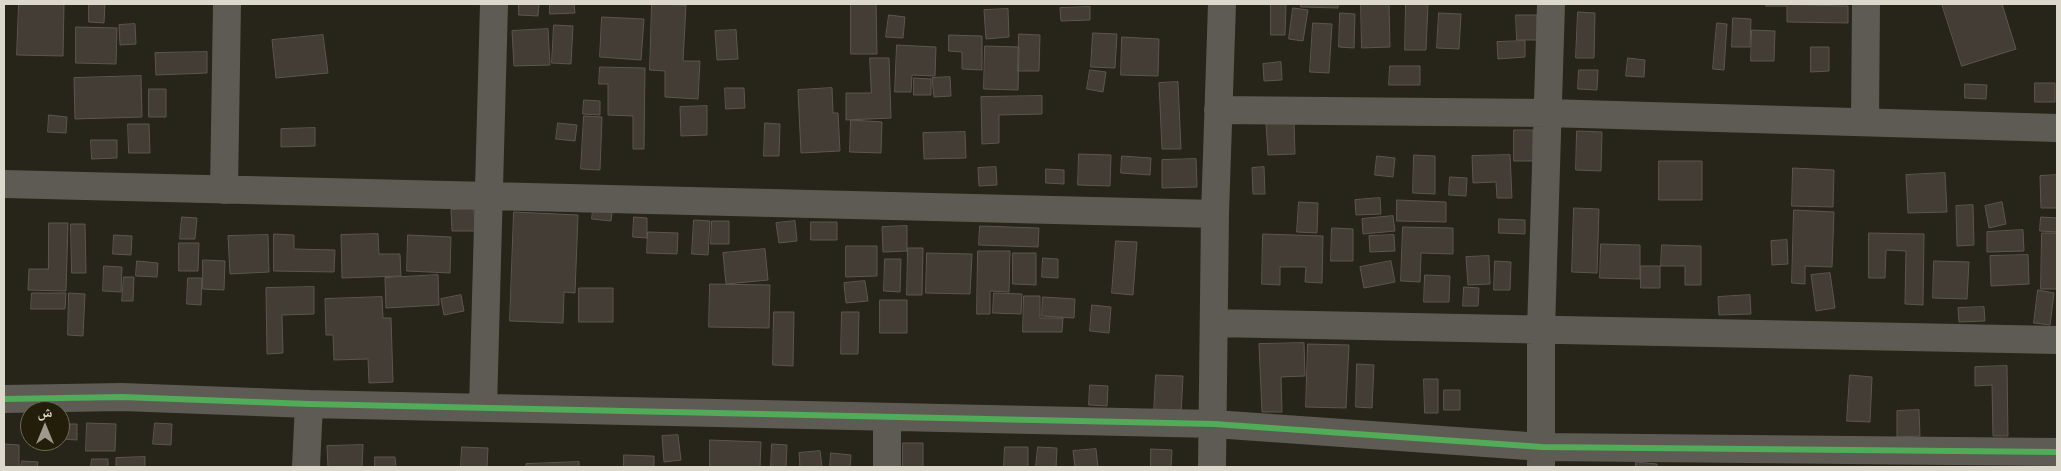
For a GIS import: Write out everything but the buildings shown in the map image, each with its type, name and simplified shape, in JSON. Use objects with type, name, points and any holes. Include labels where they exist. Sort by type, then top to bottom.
[{"type":"street","points":[[224,190],[228,4]]},
{"type":"street","points":[[483,408],[494,4]]},
{"type":"street","points":[[1212,467],[1215,214],[1222,4]]},
{"type":"street","points":[[1542,457],[1541,330],[1551,4]]},
{"type":"street","points":[[1865,121],[1866,4]]},
{"type":"street","points":[[1218,110],[1548,113],[2057,128]]},
{"type":"street","points":[[4,184],[1215,214]]},
{"type":"street","points":[[1214,323],[2057,340]]},
{"type":"street","points":[[4,399],[122,397],[309,404],[1214,424],[1542,457],[2057,452]]},
{"type":"street","points":[[306,467],[309,404]]},
{"type":"street","points":[[887,417],[887,467]]},
{"type":"cycle path","points":[[4,399],[122,397],[309,404],[1214,424],[1542,447],[2057,452]]}]
